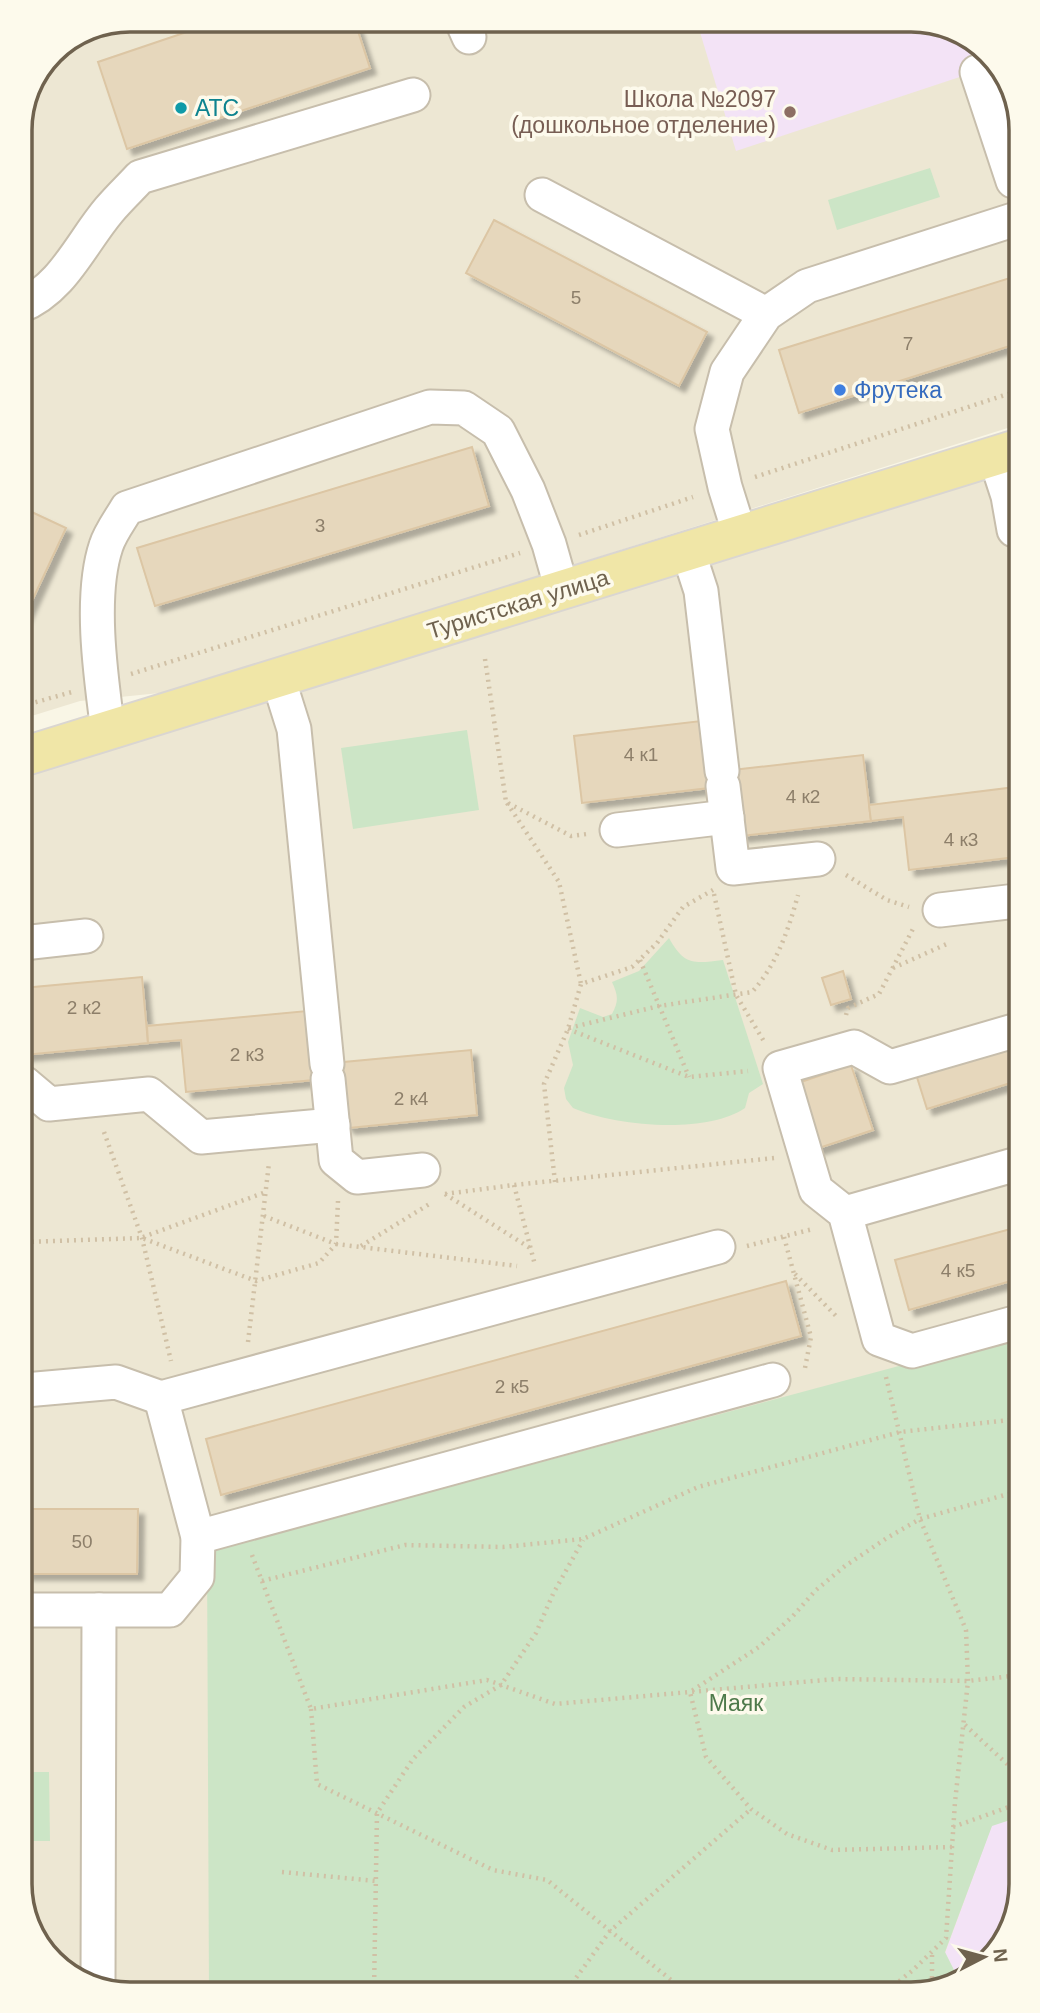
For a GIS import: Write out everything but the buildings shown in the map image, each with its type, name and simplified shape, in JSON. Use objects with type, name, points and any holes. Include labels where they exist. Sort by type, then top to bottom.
[{"type":"main road","name":"Туристская улица","points":[[32,754],[1004,453]]},
{"type":"lane","points":[[977,72],[1009,169]]},
{"type":"lane","points":[[32,301],[65,272],[109,210],[140,177],[414,95]]},
{"type":"lane","points":[[542,195],[766,314]]},
{"type":"lane","points":[[740,535],[725,487],[712,429],[727,372],[766,314],[807,286],[1009,221]]},
{"type":"lane","points":[[108,731],[97,633],[100,583],[106,546],[127,508],[430,407],[464,408],[498,431],[528,490],[549,544],[562,590]]},
{"type":"lane","points":[[1004,453],[1009,502]]},
{"type":"lane","points":[[688,551],[701,592],[724,792],[723,879],[812,859]]},
{"type":"lane","points":[[278,678],[294,729],[336,1160],[357,1177],[434,1182]]},
{"type":"lane","points":[[617,830],[724,792]]},
{"type":"lane","points":[[931,910],[1009,902]]},
{"type":"lane","points":[[32,942],[86,936]]},
{"type":"lane","points":[[1009,1032],[890,1067],[854,1047],[770,1069],[803,1148],[816,1190],[845,1213],[879,1339],[912,1351],[1009,1324]]},
{"type":"lane","points":[[32,1090],[48,1104],[149,1094],[201,1137],[333,1125]]},
{"type":"lane","points":[[845,1213],[1009,1166]]},
{"type":"lane","points":[[32,1389],[116,1382],[169,1395],[718,1247]]},
{"type":"lane","points":[[198,1537],[773,1380]]},
{"type":"lane","points":[[32,1609],[170,1610],[197,1577],[198,1537],[169,1395]]},
{"type":"lane","points":[[99,1610],[99,1976]]},
{"type":"path","points":[[485,659],[506,802],[559,882],[581,984],[568,1029],[544,1084],[555,1182]]},
{"type":"path","points":[[506,802],[572,836],[617,830]]},
{"type":"path","points":[[568,1029],[659,1006],[752,992],[769,972],[812,859],[887,901],[931,910],[879,994],[848,1008],[838,1051]]},
{"type":"path","points":[[568,1029],[689,1077],[770,1069],[736,995],[723,879],[682,907],[657,943],[632,967],[581,984]]},
{"type":"path","points":[[639,960],[689,1077]]},
{"type":"path","points":[[92,1100],[142,1238],[169,1395]]},
{"type":"path","points":[[251,1373],[247,1352],[272,1130]]},
{"type":"path","points":[[360,1246],[434,1182],[514,1185],[555,1182],[776,1158],[803,1148]]},
{"type":"path","points":[[142,1238],[256,1281],[319,1263],[336,1244],[340,1163]]},
{"type":"path","points":[[434,1182],[530,1248]]},
{"type":"path","points":[[264,1216],[336,1244],[536,1268],[514,1185]]},
{"type":"path","points":[[32,1242],[142,1238],[266,1192]]},
{"type":"path","points":[[718,1247],[750,1246],[792,1235]]},
{"type":"path","points":[[773,1380],[804,1372],[811,1337],[785,1237]]},
{"type":"path","points":[[795,1274],[852,1332],[879,1339]]},
{"type":"path","points":[[886,1378],[920,1519],[966,1630],[968,1681],[953,1827],[946,1938],[897,1982]]},
{"type":"path","points":[[673,1982],[547,1880],[493,1870],[317,1784],[311,1709],[261,1581],[405,1545],[503,1548],[583,1539],[698,1487],[900,1433],[1009,1420]]},
{"type":"path","points":[[690,1692],[759,1647],[793,1616],[816,1590],[845,1566],[920,1519],[1009,1494]]},
{"type":"path","points":[[374,1981],[377,1813],[413,1759],[464,1707],[501,1685],[536,1633],[553,1594],[583,1539]]},
{"type":"path","points":[[311,1709],[487,1680],[555,1704],[836,1679],[968,1681],[1009,1676]]},
{"type":"path","points":[[690,1692],[706,1757],[751,1809],[787,1834],[832,1850],[952,1847]]},
{"type":"path","points":[[964,1725],[1009,1766]]},
{"type":"path","points":[[953,1827],[1009,1807]]},
{"type":"path","points":[[573,1982],[610,1931],[751,1809]]},
{"type":"path","points":[[282,1872],[376,1881]]},
{"type":"path","points":[[932,1951],[932,1979]]},
{"type":"shaded area","points":[[129,32],[917,32],[930,33],[960,45],[980,60],[995,80],[1007,110],[1009,129],[1009,428],[170,692],[80,701],[32,716],[32,123],[42,86],[52,70],[80,45],[110,33]]},
{"type":"shaded area","name":"Школа №2097 (дошкольное отделение)","points":[[700,32],[930,33],[960,45],[987,68],[736,151]]},
{"type":"shaded area","points":[[1009,471],[1009,1884],[1008,1897],[998,1927],[975,1957],[948,1974],[911,1982],[123,1981],[110,1980],[86,1971],[60,1953],[52,1943],[39,1921],[33,1903],[32,1884],[32,774]]},
{"type":"shaded area","points":[[1009,1820],[1008,1897],[992,1938],[975,1957],[954,1971],[945,1953],[992,1825]]},
{"type":"green space","points":[[930,168],[940,197],[837,230],[828,200]]},
{"type":"green space","points":[[467,730],[479,810],[353,829],[341,748]]},
{"type":"green space","points":[[669,938],[674,947],[690,961],[723,960],[763,1084],[749,1093],[745,1108],[707,1122],[684,1125],[635,1123],[573,1108],[566,1099],[564,1088],[573,1065],[568,1042],[580,1008],[603,1017],[612,1014],[617,998],[612,982],[639,971]]},
{"type":"green space","name":"Маяк","points":[[1009,1336],[1009,1820],[992,1826],[945,1952],[954,1971],[930,1980],[911,1982],[209,1981],[207,1552]]},
{"type":"green space","points":[[32,1772],[49,1772],[50,1841],[32,1841]]},
{"type":"place","name":"АТС","points":[[181,108]]},
{"type":"place","name":"Школа №2097 (дошкольное отделение)","points":[[790,112]]},
{"type":"place","name":"Фрутека","points":[[840,390]]}]
